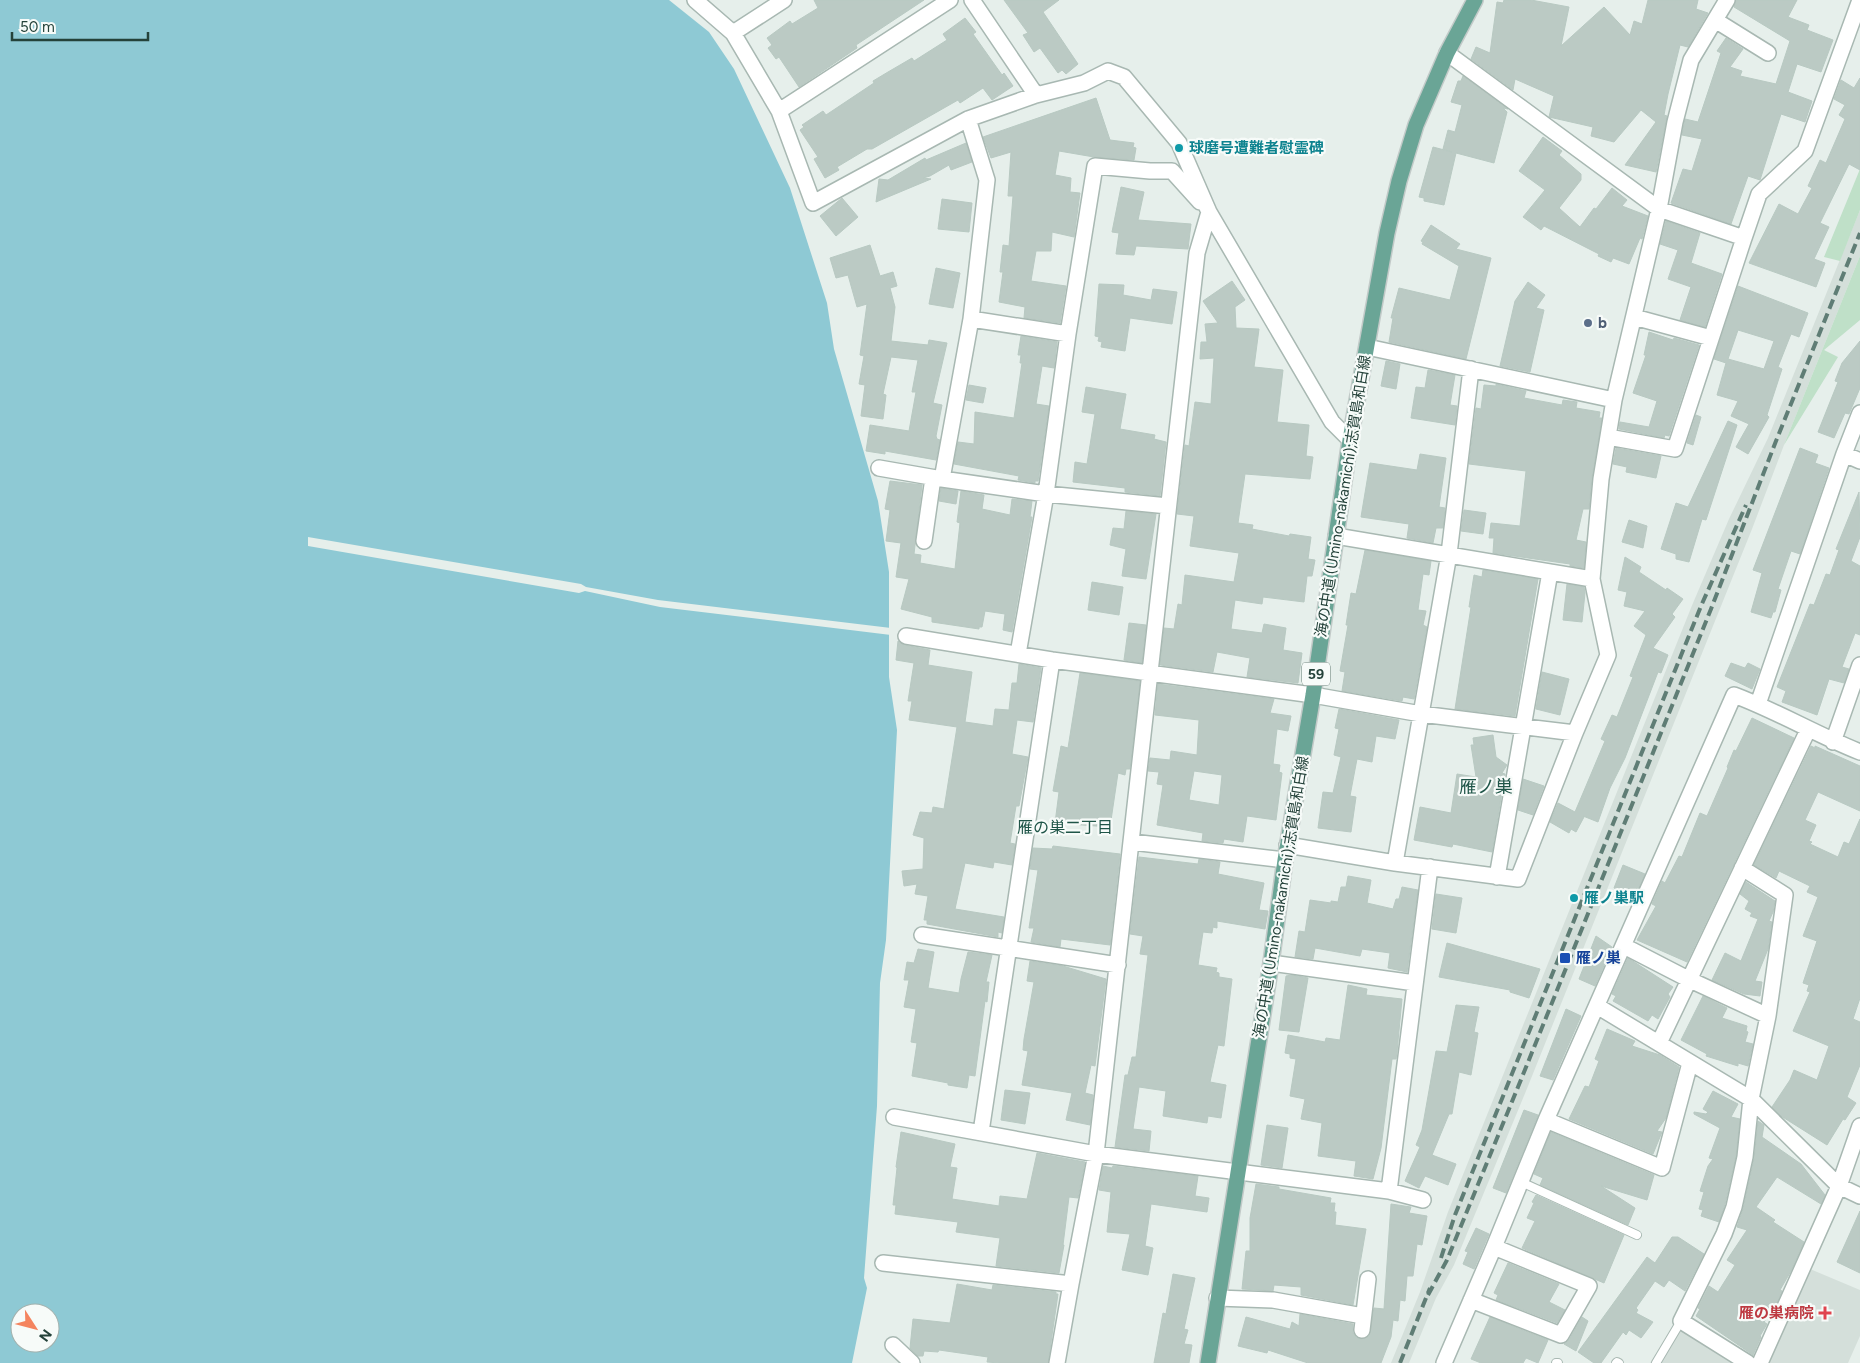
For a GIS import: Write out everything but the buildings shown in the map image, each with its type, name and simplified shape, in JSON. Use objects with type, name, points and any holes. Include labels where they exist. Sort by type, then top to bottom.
[{"type":"main road","name":"海の中道 (Umino-nakamichi);志賀島和白線","points":[[1208,1363],[1271,964],[1286,853],[1313,695],[1350,440],[1379,272],[1399,181],[1416,125],[1447,53],[1475,0]]},
{"type":"street","points":[[695,0],[733,33],[779,110],[813,203],[968,119],[1036,95],[1084,83],[1108,71],[1124,77],[1179,143],[1209,212],[1332,422],[1350,440]]},
{"type":"street","points":[[733,33],[784,0]]},
{"type":"street","points":[[779,110],[950,0]]},
{"type":"street","points":[[972,0],[1036,95]]},
{"type":"street","points":[[1132,842],[1286,853],[1430,867],[1518,879],[1575,733],[1608,655],[1592,579],[1601,479],[1614,400],[1659,209],[1675,122],[1692,60],[1727,0]]},
{"type":"street","points":[[1608,438],[1675,449],[1758,194],[1806,151],[1860,0]]},
{"type":"street","points":[[1715,20],[1768,53]]},
{"type":"street","points":[[1447,53],[1659,209],[1744,238]]},
{"type":"street","points":[[924,541],[971,319],[987,180],[968,119]]},
{"type":"street","points":[[1018,654],[1046,494],[1068,334],[1095,166],[1172,171],[1209,212]]},
{"type":"street","points":[[1057,1363],[1070,1284],[1096,1154],[1132,842],[1148,674],[1197,252],[1209,212]]},
{"type":"street","points":[[1634,318],[1711,338]]},
{"type":"street","points":[[971,319],[1068,334]]},
{"type":"street","points":[[1367,346],[1614,400]]},
{"type":"street","points":[[1395,864],[1449,554],[1471,369]]},
{"type":"street","points":[[1758,704],[1844,454],[1860,413]]},
{"type":"street","points":[[1844,454],[1860,460]]},
{"type":"street","points":[[878,468],[937,479],[1046,494],[1168,506]]},
{"type":"street","points":[[1336,536],[1592,579]]},
{"type":"street","points":[[1497,877],[1550,572]]},
{"type":"street","points":[[906,636],[1148,674],[1313,695],[1421,714],[1575,733]]},
{"type":"street","points":[[981,1132],[1052,660]]},
{"type":"street","points":[[1833,742],[1860,665]]},
{"type":"street","points":[[1444,1363],[1546,1120],[1734,695],[1758,704],[1833,742],[1860,752]]},
{"type":"street","points":[[1659,1043],[1808,730]]},
{"type":"street","points":[[1390,1191],[1430,867]]},
{"type":"street","points":[[1742,868],[1785,894],[1768,1016],[1751,1099],[1745,1157],[1734,1207],[1724,1234],[1681,1320],[1748,1363]]},
{"type":"street","points":[[922,935],[1118,965]]},
{"type":"street","points":[[1624,946],[1688,979],[1768,1016]]},
{"type":"street","points":[[1271,964],[1415,984]]},
{"type":"street","points":[[1597,1006],[1751,1099],[1839,1186],[1860,1196]]},
{"type":"street","points":[[1546,1120],[1662,1168],[1690,1063]]},
{"type":"street","points":[[894,1117],[1096,1154],[1390,1191],[1423,1200]]},
{"type":"street","points":[[1760,1363],[1839,1186],[1860,1126]]},
{"type":"street","points":[[1471,1300],[1561,1335],[1589,1286],[1494,1247]]},
{"type":"street","points":[[883,1264],[1070,1284]]},
{"type":"street","points":[[1217,1298],[1273,1300],[1363,1323],[1368,1279]]},
{"type":"street","points":[[894,1345],[912,1363]]},
{"type":"lane","points":[[1521,1182],[1637,1236]]},
{"type":"lane","points":[[1656,1363],[1681,1320]]},
{"type":"shaded area","points":[[1860,210],[1860,256],[1526,1091],[1454,1265],[1436,1298],[1409,1363],[1391,1363],[1420,1292],[1448,1212],[1693,603],[1729,519],[1768,438]]},
{"type":"shaded area","name":"雁の巣病院","points":[[1810,1269],[1860,1290],[1860,1336],[1848,1363],[1769,1363]]},
{"type":"shaded area","name":"雁の巣病院","points":[[1677,1322],[1740,1363],[1650,1363]]},
{"type":"green space","points":[[1860,169],[1860,210],[1840,261],[1824,257]]},
{"type":"green space","points":[[1860,256],[1860,320],[1824,350],[1838,357],[1784,445]]},
{"type":"water","points":[[0,0],[669,0],[709,32],[734,69],[790,188],[827,303],[834,349],[878,501],[889,572],[889,677],[897,730],[886,940],[880,983],[877,1106],[864,1278],[867,1288],[852,1363],[0,1363]]},
{"type":"pier","points":[[308,537],[581,584],[586,587],[658,600],[891,628],[891,635],[660,607],[585,591],[579,593],[308,546]]},
{"type":"railway","points":[[1428,1295],[1447,1260],[1518,1087],[1860,233]]},
{"type":"railway","points":[[1441,1258],[1455,1215],[1701,606],[1746,505]]},
{"type":"railway","points":[[1400,1363],[1430,1288]]},
{"type":"place","name":"球磨号遭難者慰霊碑","points":[[1179,148]]},
{"type":"place","name":"b","points":[[1588,323]]},
{"type":"place","name":"雁ノ巣駅","points":[[1574,898]]},
{"type":"place","name":"雁ノ巣","points":[[1565,958]]},
{"type":"place","name":"雁の巣病院","points":[[1825,1313]]},
{"type":"district","name":"雁ノ巣","points":[[1486,787]]},
{"type":"district","name":"雁の巣二丁目","points":[[1065,827]]}]
